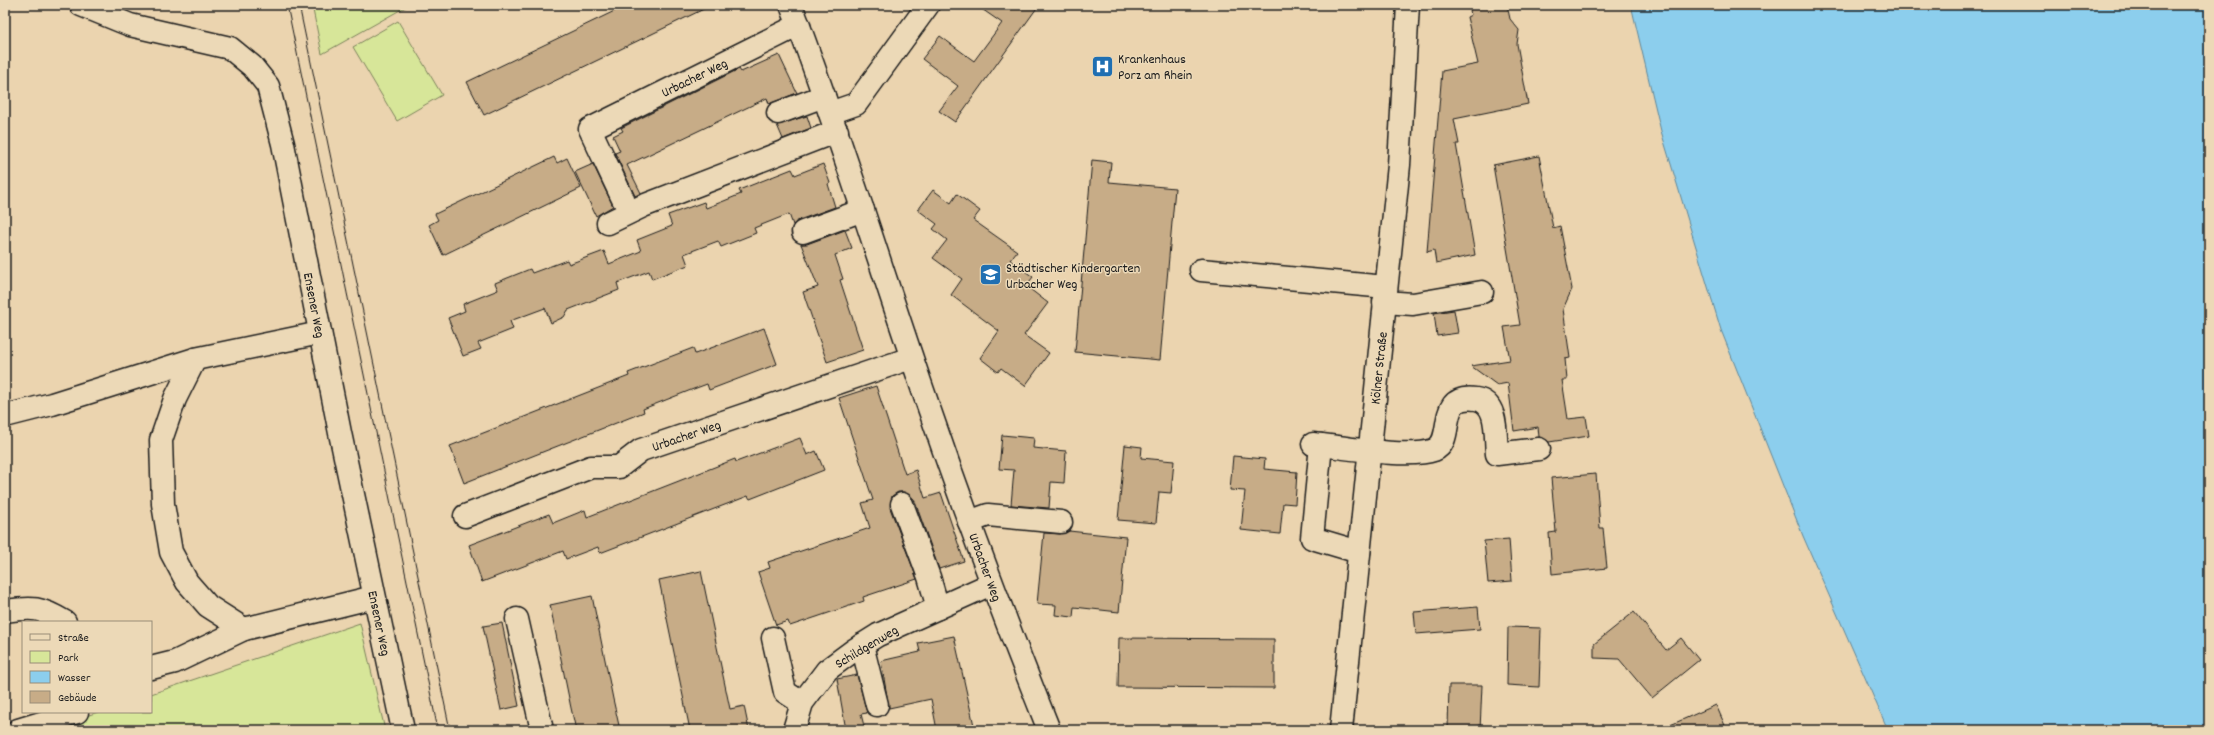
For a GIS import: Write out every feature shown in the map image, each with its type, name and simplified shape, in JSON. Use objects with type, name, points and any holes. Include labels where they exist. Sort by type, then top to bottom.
[{"type":"street","name":"Ensener Weg","points":[[81,5],[130,25],[230,48],[252,66],[268,86],[283,144],[374,597],[403,730]]},
{"type":"street","points":[[608,223],[830,114],[856,104],[928,5]]},
{"type":"street","name":"Kölner Straße","points":[[1341,730],[1399,165],[1408,5]]},
{"type":"street","name":"Urbacher Weg","points":[[623,199],[590,129],[794,11],[863,210],[911,358],[969,522],[991,584],[1049,730]]},
{"type":"street","points":[[778,113],[830,114]]},
{"type":"street","points":[[803,232],[863,210]]},
{"type":"street","points":[[1201,270],[1385,295],[1413,304],[1482,292]]},
{"type":"street","points":[[5,416],[52,404],[194,358],[320,333]]},
{"type":"street","points":[[194,358],[175,399],[160,440],[163,504],[171,552],[187,582],[208,606],[231,618],[244,629]]},
{"type":"street","name":"Urbacher Weg","points":[[465,516],[592,467],[619,467],[641,450],[911,358]]},
{"type":"street","points":[[1359,552],[1312,538],[1317,445],[1410,454],[1436,449],[1444,440],[1449,410],[1454,405],[1468,398],[1478,399],[1489,406],[1493,414],[1497,454],[1540,449]]},
{"type":"street","points":[[902,504],[929,577],[938,608]]},
{"type":"street","points":[[969,522],[988,515],[1061,522]]},
{"type":"street","name":"Schildgenweg","points":[[794,730],[802,703],[827,670],[878,635],[991,584]]},
{"type":"street","points":[[154,669],[244,629],[374,597]]},
{"type":"street","points":[[6,612],[28,608],[47,610],[64,621]]},
{"type":"street","points":[[517,619],[542,730]]},
{"type":"street","points":[[773,638],[785,692],[802,703]]},
{"type":"street","points":[[862,645],[877,704]]},
{"type":"street","points":[[18,730],[74,713]]},
{"type":"green space","points":[[312,5],[409,5],[322,54]]},
{"type":"green space","points":[[398,21],[442,95],[397,121],[353,47]]},
{"type":"green space","points":[[360,623],[385,730],[45,730],[95,713],[152,713],[152,694]]},
{"type":"water","points":[[1631,5],[2209,5],[2209,730],[1888,730],[1803,536],[1721,330],[1661,131]]},
{"type":"building","points":[[627,5],[712,5],[484,115],[467,82]]},
{"type":"building","points":[[976,5],[1039,5],[955,122],[939,111],[958,86],[922,59],[940,36],[974,61],[1002,23]]},
{"type":"building","points":[[1469,5],[1507,5],[1510,19],[1519,30],[1517,44],[1528,104],[1454,119],[1459,144],[1456,144],[1475,255],[1436,263],[1434,250],[1427,252],[1442,71],[1478,64],[1467,17],[1471,15]]},
{"type":"building","points":[[779,55],[797,93],[769,104],[767,98],[627,165],[641,193],[635,196],[615,153],[620,151],[613,136],[623,131],[621,128],[739,69],[741,72]]},
{"type":"building","points":[[807,116],[811,128],[783,139],[777,125]]},
{"type":"building","points":[[1539,156],[1553,228],[1560,226],[1572,289],[1563,309],[1570,358],[1565,359],[1567,380],[1562,380],[1568,419],[1586,417],[1589,436],[1549,442],[1539,437],[1538,427],[1514,431],[1508,383],[1497,385],[1471,366],[1510,360],[1504,327],[1520,325],[1493,165]]},
{"type":"building","points":[[554,157],[557,163],[567,158],[581,188],[443,255],[429,225],[438,220],[435,214]]},
{"type":"building","points":[[1092,160],[1111,162],[1109,182],[1175,188],[1160,360],[1075,352]]},
{"type":"building","points":[[593,164],[613,206],[596,216],[575,172]]},
{"type":"building","points":[[823,164],[830,183],[828,184],[835,207],[799,220],[793,225],[789,214],[754,228],[756,233],[721,247],[718,241],[684,254],[688,265],[652,279],[649,271],[617,283],[619,290],[568,310],[564,317],[551,323],[545,308],[510,321],[513,329],[478,343],[481,349],[463,356],[448,318],[465,311],[463,304],[498,290],[495,283],[530,269],[532,273],[567,260],[569,264],[604,251],[609,264],[641,251],[637,240],[672,226],[668,215],[704,202],[706,208],[741,194],[739,190],[792,169],[795,175]]},
{"type":"building","points":[[933,190],[951,203],[957,194],[980,211],[973,220],[1017,251],[1010,260],[1033,277],[1026,286],[1048,303],[1024,335],[1049,353],[1025,386],[1001,368],[998,372],[980,358],[999,331],[951,295],[962,279],[933,258],[947,240],[933,229],[937,224],[918,210]]},
{"type":"building","points":[[845,230],[852,248],[835,255],[843,279],[840,280],[863,350],[827,362],[803,292],[818,287],[801,244],[807,244]]},
{"type":"building","points":[[1454,310],[1458,333],[1437,336],[1434,313]]},
{"type":"building","points":[[764,328],[777,364],[709,390],[707,384],[691,390],[643,409],[644,412],[464,483],[450,446],[629,376],[628,373],[693,348],[695,354]]},
{"type":"building","points":[[876,386],[905,474],[916,470],[925,498],[941,493],[964,561],[939,569],[914,499],[904,492],[898,492],[892,496],[890,508],[917,579],[863,597],[864,601],[790,626],[788,621],[776,625],[758,572],[770,568],[768,562],[870,528],[862,503],[873,500],[839,398]]},
{"type":"building","points":[[1002,435],[1034,438],[1033,448],[1066,451],[1064,483],[1051,482],[1049,508],[1011,505],[1014,470],[999,469]]},
{"type":"building","points":[[800,438],[807,455],[816,451],[824,470],[750,499],[748,496],[600,553],[598,547],[566,559],[563,551],[482,582],[469,545],[549,514],[553,523],[585,510],[587,517],[735,459],[736,462]]},
{"type":"building","points":[[1125,445],[1142,447],[1141,458],[1174,461],[1171,493],[1159,492],[1156,523],[1118,520]]},
{"type":"building","points":[[1233,456],[1265,459],[1264,469],[1297,472],[1295,504],[1283,503],[1280,534],[1241,530],[1245,491],[1230,490]]},
{"type":"building","points":[[1596,474],[1600,528],[1603,528],[1607,568],[1552,574],[1549,533],[1556,532],[1551,478]]},
{"type":"building","points":[[1069,531],[1126,537],[1119,612],[1074,607],[1073,617],[1055,615],[1056,605],[1037,604],[1044,533],[1060,534]]},
{"type":"building","points":[[1509,539],[1512,581],[1488,583],[1484,541]]},
{"type":"building","points":[[701,571],[730,709],[744,706],[749,730],[690,730],[659,580]]},
{"type":"building","points":[[592,596],[620,730],[576,730],[571,708],[550,605]]},
{"type":"building","points":[[1478,607],[1480,629],[1416,634],[1414,612]]},
{"type":"building","points":[[1634,612],[1666,650],[1681,638],[1699,660],[1652,698],[1619,659],[1594,658],[1594,644]]},
{"type":"building","points":[[502,623],[519,706],[501,710],[483,626]]},
{"type":"building","points":[[1508,627],[1541,628],[1539,687],[1507,685]]},
{"type":"building","points":[[954,636],[975,730],[937,730],[931,699],[889,708],[881,661],[920,652],[918,643]]},
{"type":"building","points":[[1119,638],[1274,639],[1274,688],[1118,687]]},
{"type":"building","points":[[857,675],[867,713],[861,714],[865,730],[846,730],[837,679]]},
{"type":"building","points":[[1449,685],[1482,685],[1480,730],[1448,730]]},
{"type":"building","points":[[1716,705],[1727,730],[1659,730]]},
{"type":"tram line","points":[[287,5],[438,730]]},
{"type":"tram line","points":[[299,5],[450,730]]},
{"type":"place","name":"Krankenhaus Porz am Rhein","points":[[1103,66]]},
{"type":"place","name":"Städtischer Kindergarten Urbacher Weg","points":[[990,275]]}]
